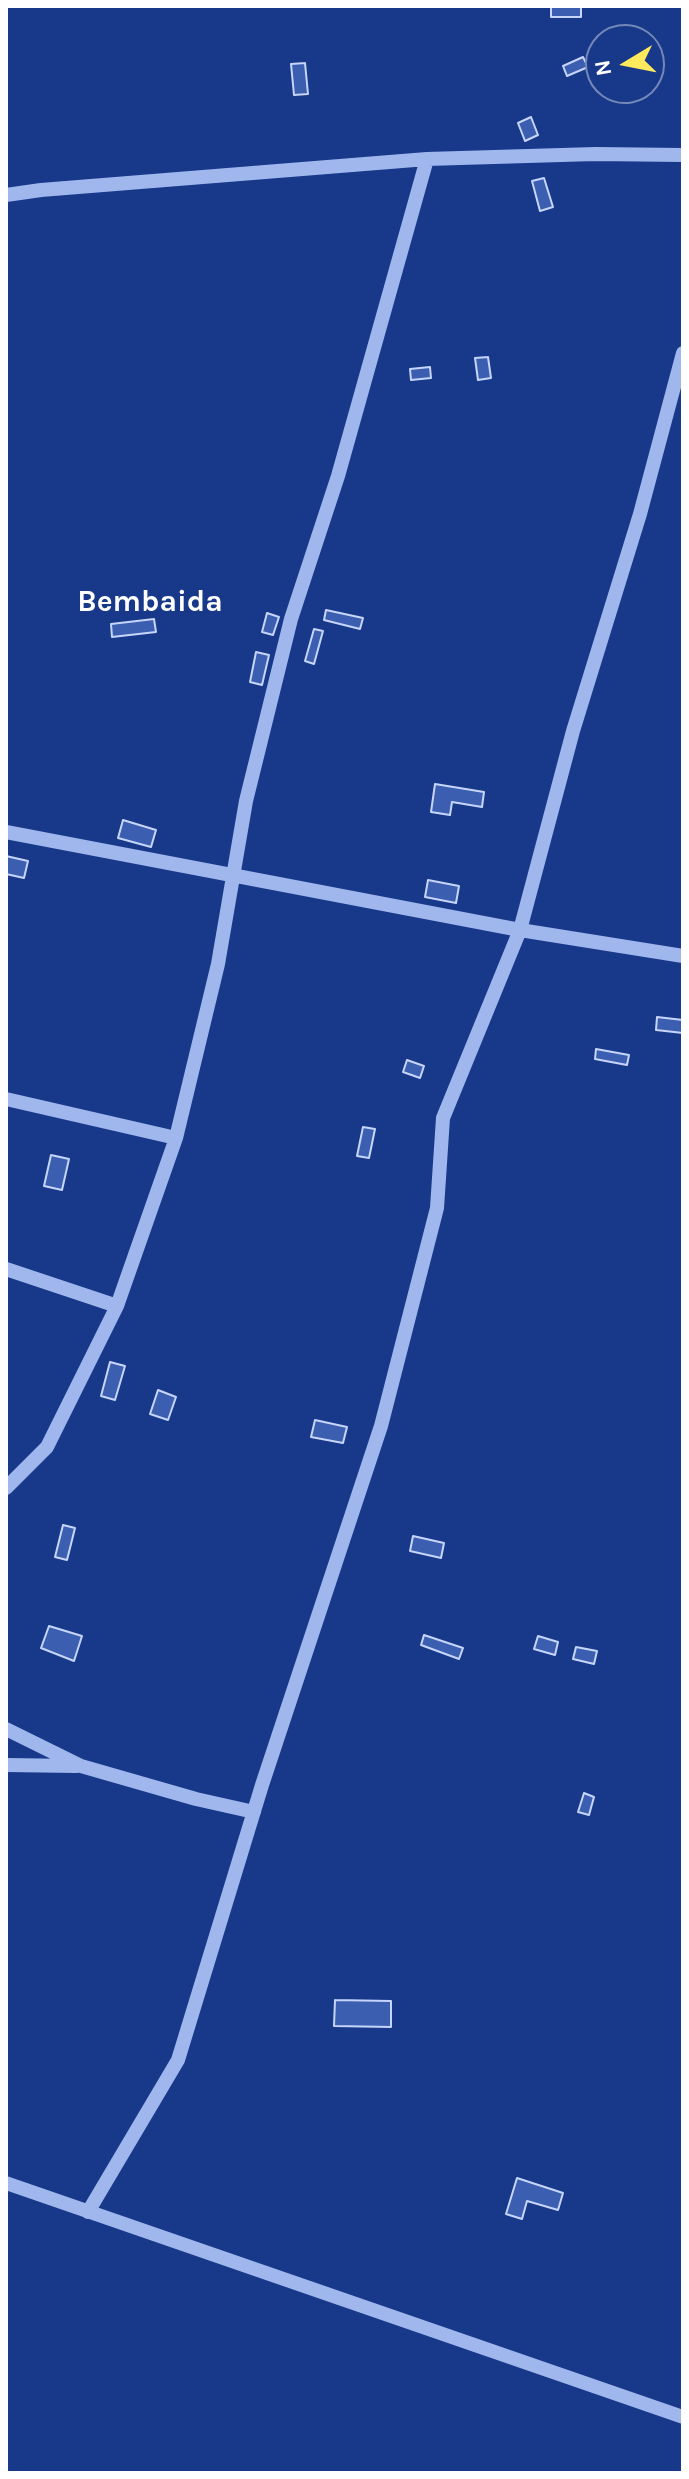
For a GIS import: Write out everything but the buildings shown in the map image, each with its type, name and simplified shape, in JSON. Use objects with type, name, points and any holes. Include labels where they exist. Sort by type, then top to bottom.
[{"type":"street","points":[[6,195],[427,159],[683,155]]},
{"type":"street","points":[[6,1488],[47,1447],[117,1306],[176,1138],[218,964],[246,801],[291,619],[338,476],[427,159]]},
{"type":"street","points":[[88,2212],[178,2060],[254,1812],[381,1426],[437,1208],[443,1118],[520,930],[573,731],[640,514],[683,353]]},
{"type":"street","points":[[6,832],[520,930],[683,956]]},
{"type":"street","points":[[6,1099],[176,1138]]},
{"type":"street","points":[[6,1269],[117,1306]]},
{"type":"street","points":[[6,1729],[81,1766],[254,1812]]},
{"type":"street","points":[[6,1765],[81,1766]]},
{"type":"street","points":[[6,2183],[683,2417]]},
{"type":"district","name":"Bembaida","points":[[150,602]]}]
